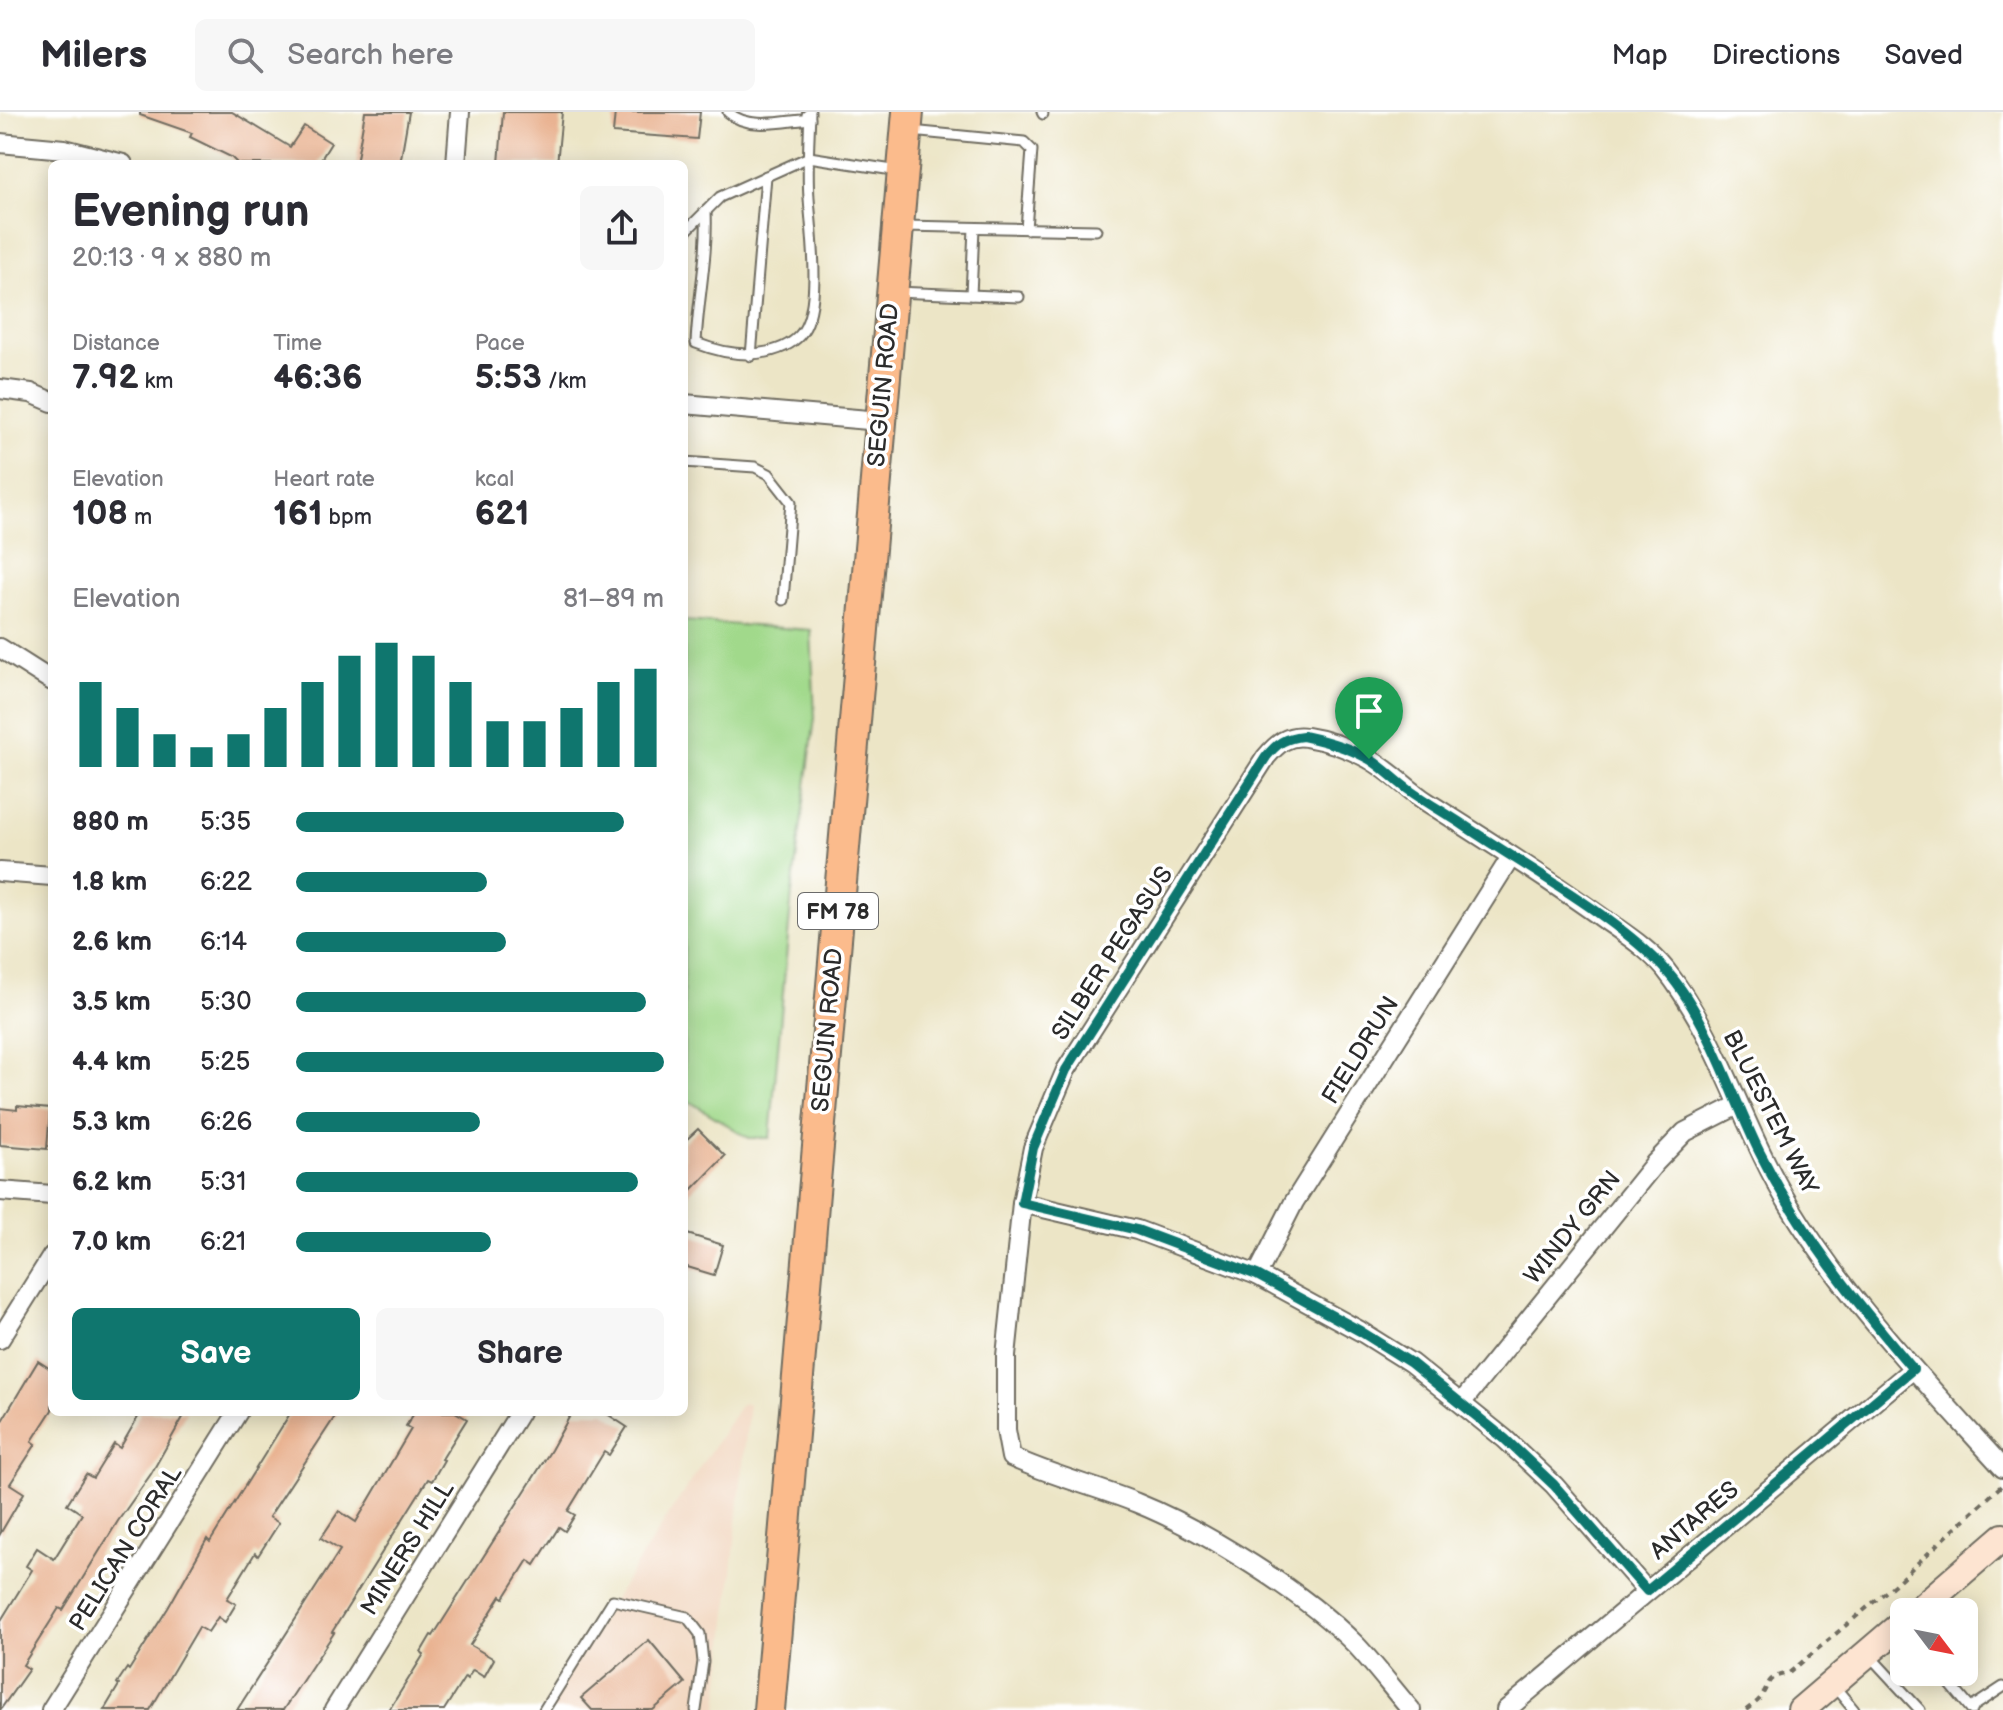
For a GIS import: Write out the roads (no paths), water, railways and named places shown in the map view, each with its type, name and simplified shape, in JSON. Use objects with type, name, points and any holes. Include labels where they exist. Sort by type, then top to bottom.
[{"type":"main road","name":"SEGUIN ROAD","points":[[769,1710],[907,121]]},
{"type":"main road","points":[[1933,1598],[2003,1537]]},
{"type":"main road","points":[[1801,1710],[1890,1635]]},
{"type":"street","points":[[456,160],[460,112]]},
{"type":"street","points":[[0,143],[64,149],[107,160]]},
{"type":"street","points":[[0,389],[31,393],[48,400]]},
{"type":"street","points":[[688,404],[880,421]]},
{"type":"street","points":[[0,648],[48,678]]},
{"type":"street","name":"BLUESTEM WAY","points":[[1289,737],[1303,736],[1325,741],[1369,759],[1409,790],[1585,905],[1663,967],[1689,1004],[1760,1153],[1819,1252],[1913,1369],[2003,1468]]},
{"type":"street","name":"SILBER PEGASUS","points":[[1289,737],[1276,744],[1266,757],[1066,1070],[1033,1148],[1022,1203],[1006,1356],[1006,1430],[1011,1457],[1067,1481],[1137,1503],[1216,1543],[1296,1595],[1355,1644],[1411,1710]]},
{"type":"street","name":"FIELDRUN","points":[[1257,1275],[1294,1202],[1511,857]]},
{"type":"street","points":[[0,872],[48,876]]},
{"type":"street","name":"WINDY GRN","points":[[1462,1402],[1655,1163],[1685,1132],[1738,1105]]},
{"type":"street","points":[[0,1191],[48,1195]]},
{"type":"street","points":[[1022,1203],[1137,1230],[1257,1275],[1360,1331],[1411,1363],[1462,1402],[1554,1485],[1647,1591]]},
{"type":"street","points":[[0,1339],[48,1262]]},
{"type":"street","name":"ANTARES","points":[[1506,1710],[1913,1369]]},
{"type":"street","name":"PELICAN CORAL","points":[[51,1710],[235,1416]]},
{"type":"street","name":"MINERS HILL","points":[[334,1710],[518,1416]]},
{"type":"lane","points":[[706,211],[708,246],[698,300],[696,343],[714,350],[751,356],[783,349],[803,331],[811,304],[814,257],[808,195],[809,114],[751,123],[740,122],[728,112]]},
{"type":"lane","points":[[907,121],[1024,142],[1032,150],[1026,229]]},
{"type":"lane","points":[[688,229],[720,197],[809,157],[903,172]]},
{"type":"lane","points":[[751,356],[766,176]]},
{"type":"lane","points":[[897,226],[1096,230]]},
{"type":"lane","points":[[971,295],[974,228]]},
{"type":"lane","points":[[892,292],[1019,297]]},
{"type":"lane","points":[[688,462],[755,467],[769,474],[791,502],[783,600]]},
{"type":"lane","points":[[545,1709],[613,1600],[687,1617],[700,1634],[703,1662],[696,1710]]},
{"type":"lane","points":[[1868,1653],[1920,1710]]},
{"type":"lane","points":[[1832,1683],[1854,1710]]},
{"type":"lane","points":[[1952,1686],[1972,1709],[2003,1687]]}]
